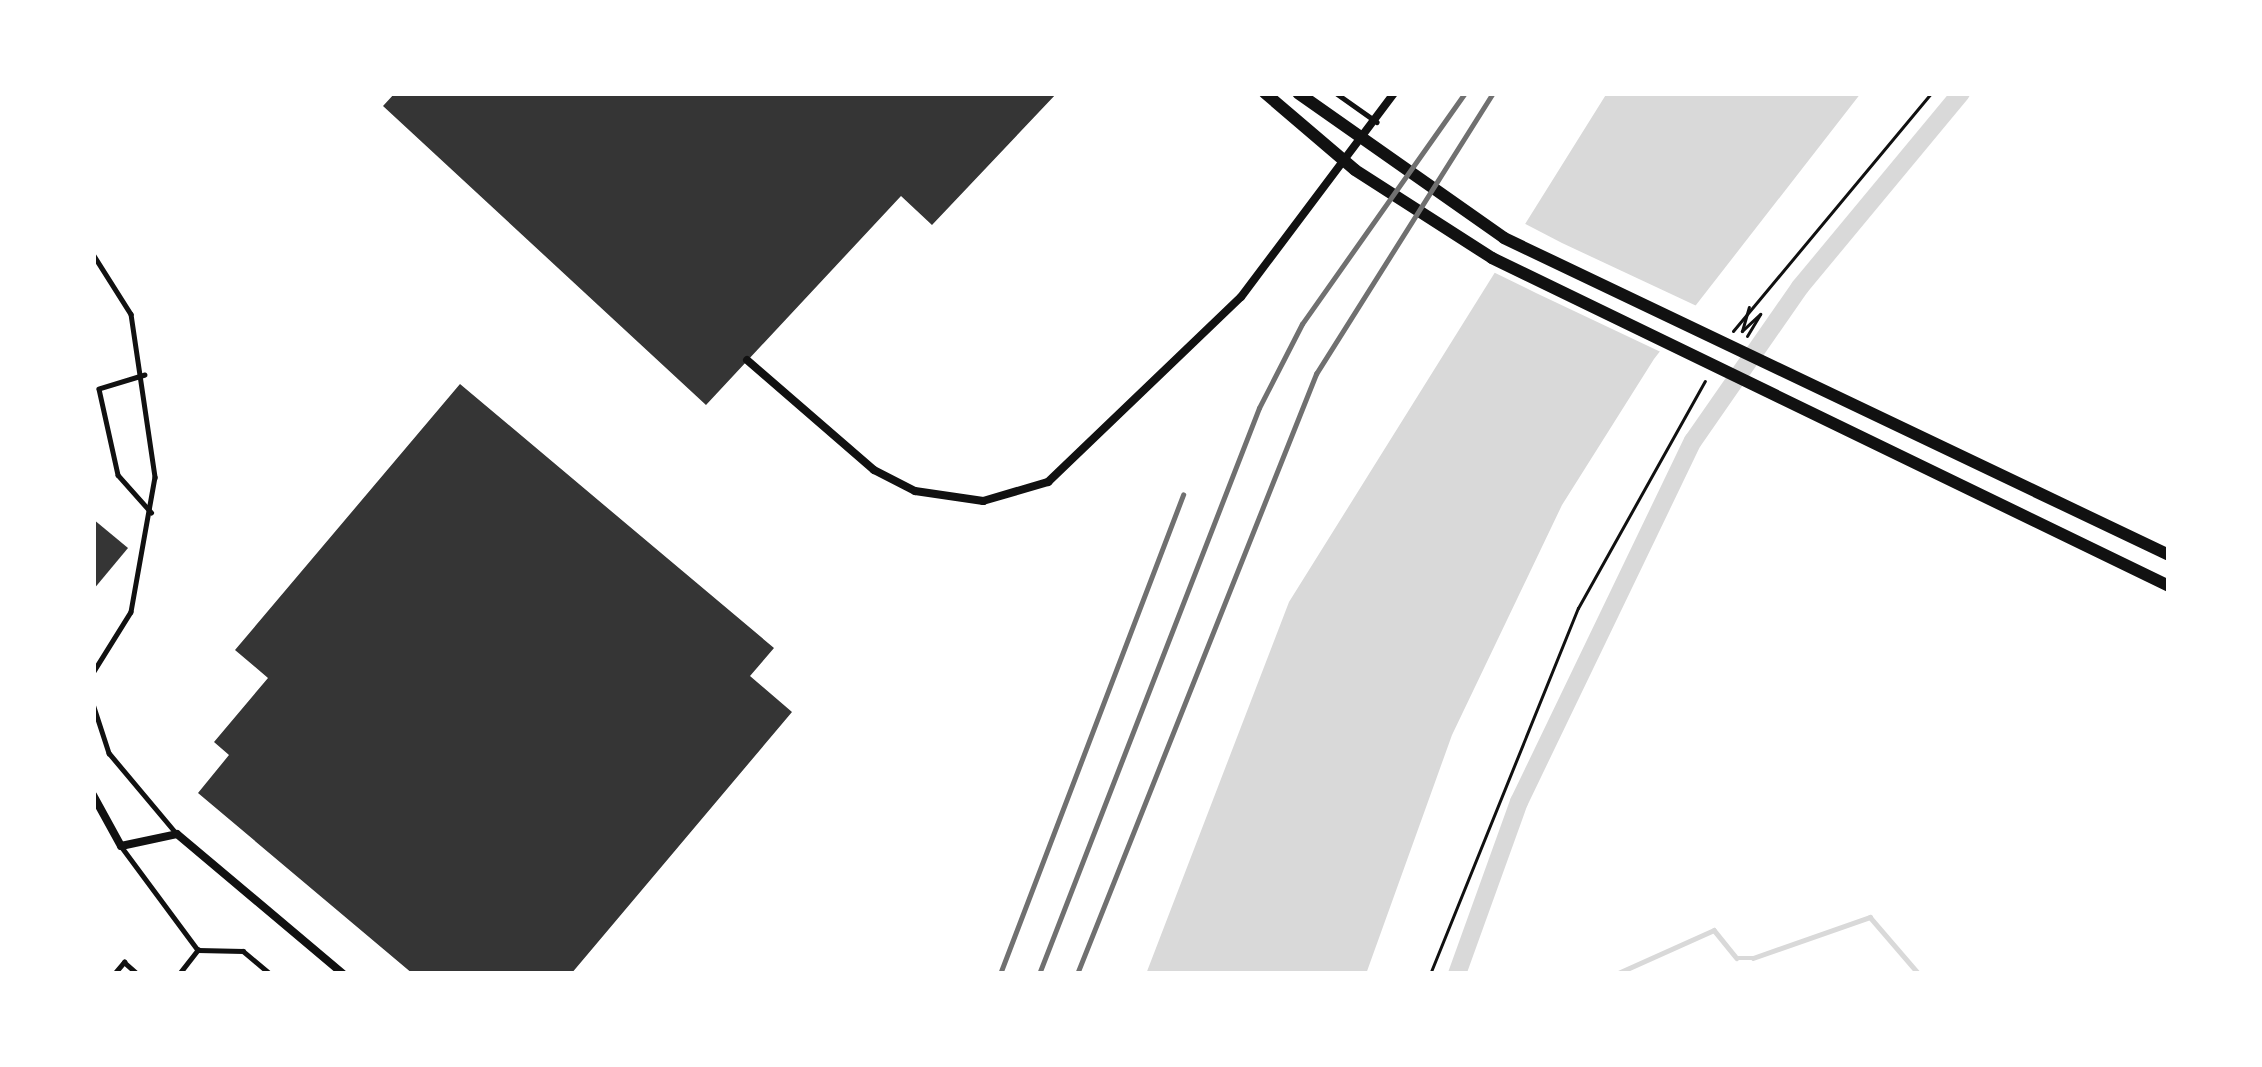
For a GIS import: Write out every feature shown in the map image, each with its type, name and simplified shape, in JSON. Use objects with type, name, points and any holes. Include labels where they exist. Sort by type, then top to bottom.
[{"type":"main road","points":[[1265,93],[1354,170],[1492,258],[2049,522],[2169,586]]},
{"type":"main road","points":[[1298,93],[1504,238],[2169,554]]},
{"type":"street","points":[[747,360],[888,479],[963,501],[1017,494],[1085,456],[1241,297],[1378,122],[1394,93]]},
{"type":"street","points":[[93,795],[121,846],[177,834],[343,974]]},
{"type":"lane","points":[[1336,93],[1378,122]]},
{"type":"lane","points":[[93,254],[131,314],[145,375],[151,512],[130,611],[93,673]]},
{"type":"lane","points":[[145,375],[99,389],[118,475],[151,512]]},
{"type":"lane","points":[[93,704],[109,753],[177,834]]},
{"type":"lane","points":[[121,846],[198,950]]},
{"type":"lane","points":[[178,974],[198,950]]},
{"type":"lane","points":[[198,950],[242,951],[270,974]]},
{"type":"lane","points":[[114,974],[124,962],[138,974]]},
{"type":"path","points":[[1728,339],[1747,305],[1931,93]]},
{"type":"path","points":[[1747,305],[1742,331],[1760,314],[1747,338]]},
{"type":"path","points":[[1430,974],[1578,608],[1708,374]]},
{"type":"shaded area","points":[[1607,93],[1861,93],[1654,359],[1562,505],[1452,735],[1366,974],[1146,974],[1289,602]]},
{"type":"pier","points":[[1518,220],[1701,308],[1665,354],[1536,293],[1487,269]]},
{"type":"building","points":[[395,93],[1057,93],[932,225],[901,196],[706,405],[383,106]]},
{"type":"building","points":[[460,384],[774,648],[750,676],[792,712],[571,974],[413,974],[198,793],[229,755],[214,742],[268,678],[235,650]]},
{"type":"building","points":[[93,519],[128,548],[93,590]]},
{"type":"waterway","points":[[1457,974],[1519,802],[1693,441],[1800,287],[1961,93]]},
{"type":"waterway","points":[[1616,974],[1714,930],[1737,958],[1753,958],[1870,917],[1919,974]]},
{"type":"railway","points":[[1039,974],[1259,408],[1302,324],[1465,93]]},
{"type":"railway","points":[[1077,974],[1316,374],[1493,93]]},
{"type":"railway","points":[[1000,974],[1183,495]]}]
